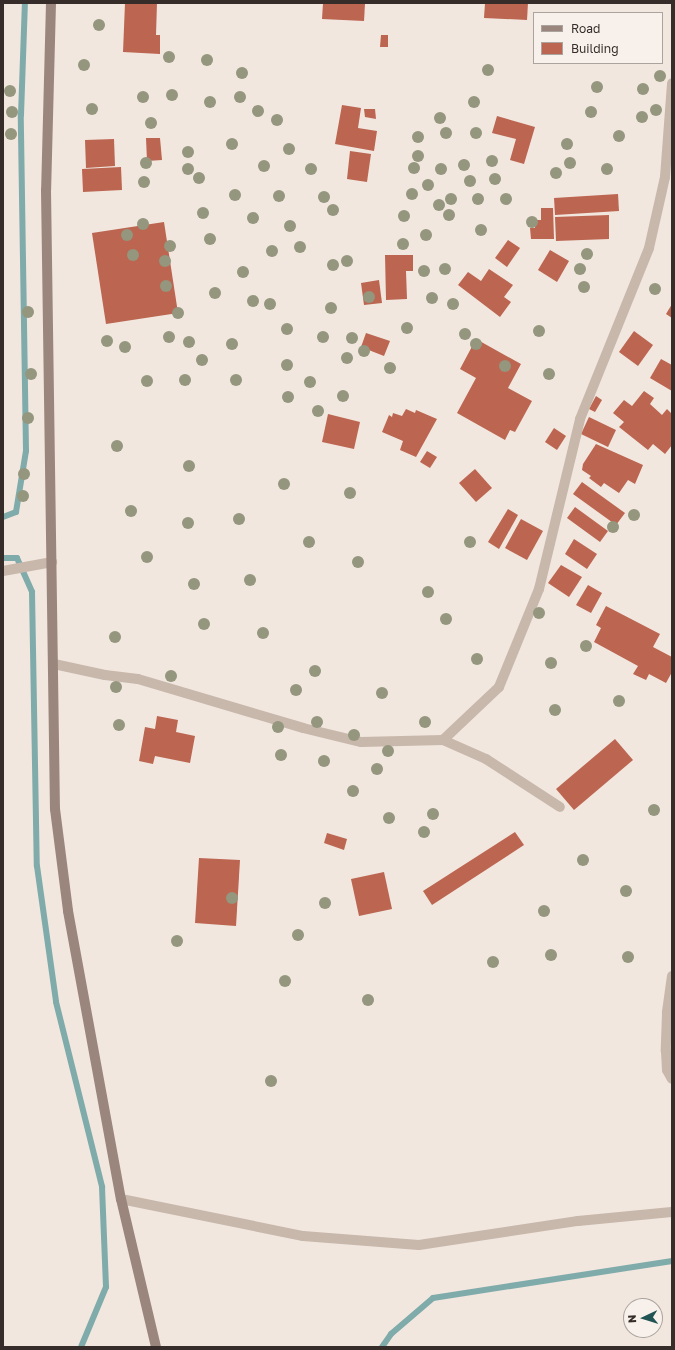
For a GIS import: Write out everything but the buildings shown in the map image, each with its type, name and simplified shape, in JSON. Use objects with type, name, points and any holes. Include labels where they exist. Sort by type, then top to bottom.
[{"type":"main road","points":[[51,3],[46,190],[55,809],[68,911],[121,1199],[156,1347]]},
{"type":"street","points":[[443,740],[499,687],[539,589],[580,419],[649,248],[669,178],[672,83]]},
{"type":"street","points":[[3,571],[52,562]]},
{"type":"street","points":[[54,664],[105,675],[138,678],[303,728],[360,742],[443,740],[486,759],[560,807]]},
{"type":"street","points":[[672,976],[667,1013],[666,1051],[667,1070],[672,1079]]},
{"type":"street","points":[[121,1199],[303,1236],[419,1245],[578,1221],[672,1212]]},
{"type":"waterway","points":[[3,517],[16,512],[26,451],[21,115],[25,3]]},
{"type":"waterway","points":[[3,558],[17,558],[32,592],[37,866],[56,1002],[102,1187],[106,1287],[81,1347]]},
{"type":"waterway","points":[[382,1347],[391,1334],[433,1298],[672,1261]]}]
